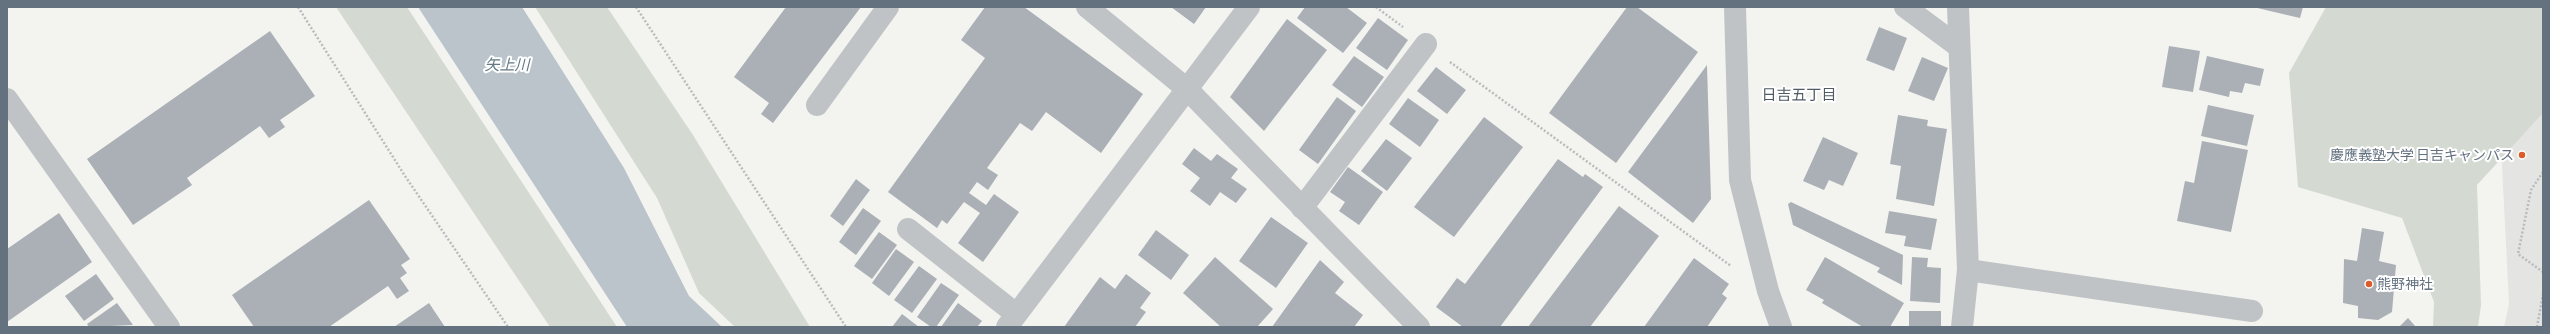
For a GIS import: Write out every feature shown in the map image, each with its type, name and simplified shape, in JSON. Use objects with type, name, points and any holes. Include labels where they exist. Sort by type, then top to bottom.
[{"type":"street","points":[[816,105],[888,7]]},
{"type":"street","points":[[1087,7],[1187,89],[1418,327]]},
{"type":"street","points":[[908,229],[1012,320],[1249,7]]},
{"type":"street","points":[[1735,7],[1740,180],[1768,292],[1781,327]]},
{"type":"street","points":[[1905,7],[1959,47]]},
{"type":"street","points":[[1958,7],[1968,270],[1962,327]]},
{"type":"street","points":[[1302,208],[1426,44]]},
{"type":"street","points":[[7,99],[169,327]]},
{"type":"street","points":[[1968,270],[2252,311]]},
{"type":"path","points":[[298,7],[405,176],[508,327]]},
{"type":"path","points":[[636,7],[846,327]]},
{"type":"path","points":[[1376,7],[1768,292]]},
{"type":"path","points":[[2543,172],[2531,190],[2518,254],[2543,272]]},
{"type":"path","points":[[2537,327],[2543,294]]},
{"type":"shaded area","points":[[336,7],[407,7],[617,327],[550,327]]},
{"type":"shaded area","points":[[535,7],[607,7],[693,135],[810,327],[735,327],[699,293],[657,198]]},
{"type":"shaded area","points":[[2326,7],[2543,7],[2543,113],[2477,185],[2481,305],[2478,327],[2433,327],[2434,302],[2402,218],[2298,187],[2289,73]]},
{"type":"shaded area","name":"慶應義塾大学 日吉キャンパス","points":[[2494,7],[2543,7],[2543,327],[2504,327],[2509,304]]},
{"type":"water","name":"矢上川","points":[[418,7],[522,7],[624,168],[689,296],[722,327],[627,327]]},
{"type":"building","points":[[786,7],[861,7],[773,123],[761,114],[769,103],[734,77]]},
{"type":"building","points":[[985,7],[1024,7],[1143,94],[1101,153],[1046,112],[1032,131],[1020,123],[987,168],[998,175],[988,190],[977,182],[969,193],[986,205],[994,194],[1019,212],[983,262],[958,243],[980,213],[964,202],[947,224],[942,220],[937,228],[888,192],[985,58],[961,40]]},
{"type":"building","points":[[1171,7],[1206,7],[1194,24]]},
{"type":"building","points":[[1305,7],[1346,7],[1367,23],[1343,53],[1297,18]]},
{"type":"building","points":[[1627,7],[1637,7],[1698,52],[1616,163],[1549,113]]},
{"type":"building","points":[[2253,7],[2303,7],[2300,18]]},
{"type":"building","points":[[1378,18],[1408,40],[1387,70],[1356,48]]},
{"type":"building","points":[[1287,19],[1327,50],[1264,131],[1230,97]]},
{"type":"building","points":[[1879,27],[1907,38],[1894,71],[1866,60]]},
{"type":"building","points":[[270,31],[315,96],[280,120],[285,127],[269,138],[260,126],[187,178],[192,185],[133,225],[87,159]]},
{"type":"building","points":[[2169,46],[2200,51],[2193,92],[2162,87]]},
{"type":"building","points":[[1354,56],[1384,77],[1362,107],[1332,85]]},
{"type":"building","points":[[2207,56],[2264,69],[2260,86],[2245,83],[2242,93],[2230,91],[2229,97],[2199,90]]},
{"type":"building","points":[[1922,57],[1948,68],[1934,101],[1908,91]]},
{"type":"building","points":[[1707,65],[1711,199],[1693,223],[1628,172]]},
{"type":"building","points":[[1436,67],[1466,90],[1447,114],[1417,91]]},
{"type":"building","points":[[1337,97],[1356,111],[1318,164],[1299,150]]},
{"type":"building","points":[[1408,98],[1439,120],[1420,147],[1389,124]]},
{"type":"building","points":[[2208,105],[2254,115],[2247,146],[2201,136]]},
{"type":"building","points":[[1898,115],[1928,120],[1927,126],[1947,129],[1934,206],[1896,199],[1901,166],[1890,164]]},
{"type":"building","points":[[1484,117],[1523,147],[1454,237],[1414,207]]},
{"type":"building","points":[[1823,137],[1858,153],[1843,186],[1829,180],[1824,190],[1803,181]]},
{"type":"building","points":[[1386,139],[1412,158],[1387,191],[1361,171]]},
{"type":"building","points":[[2202,141],[2248,150],[2231,232],[2177,221],[2185,181],[2194,183]]},
{"type":"building","points":[[1194,148],[1211,161],[1217,154],[1238,169],[1231,178],[1247,189],[1236,203],[1220,192],[1210,206],[1190,191],[1200,178],[1182,164]]},
{"type":"building","points":[[1558,159],[1583,177],[1585,174],[1603,187],[1500,327],[1463,327],[1436,307],[1457,278],[1465,284]]},
{"type":"building","points":[[1348,167],[1383,192],[1359,225],[1339,211],[1345,202],[1330,192]]},
{"type":"building","points":[[856,179],[870,190],[843,226],[830,216]]},
{"type":"building","points":[[369,200],[410,259],[401,265],[407,273],[400,278],[409,291],[397,299],[388,286],[329,327],[254,327],[232,295]]},
{"type":"building","points":[[1791,202],[1903,255],[1902,285],[1877,272],[1880,268],[1793,225],[1788,204]]},
{"type":"building","points":[[1619,206],[1659,236],[1590,327],[1528,327]]},
{"type":"building","points":[[863,208],[881,221],[856,255],[839,242]]},
{"type":"building","points":[[1889,211],[1937,219],[1931,250],[1904,246],[1906,236],[1885,233]]},
{"type":"building","points":[[59,213],[92,262],[7,322],[7,249]]},
{"type":"building","points":[[1271,217],[1308,243],[1276,288],[1239,261]]},
{"type":"building","name":"熊野神社","points":[[2362,228],[2384,232],[2379,261],[2396,265],[2392,312],[2378,320],[2358,318],[2358,306],[2343,303],[2344,259],[2357,261]]},
{"type":"building","points":[[1156,230],[1189,255],[1171,280],[1138,255]]},
{"type":"building","points":[[879,232],[897,245],[872,279],[854,266]]},
{"type":"building","points":[[896,249],[914,262],[889,296],[872,283]]},
{"type":"building","points":[[1215,257],[1273,309],[1257,327],[1221,327],[1183,293]]},
{"type":"building","points":[[1825,257],[1904,303],[1890,327],[1863,327],[1822,303],[1824,300],[1806,290]]},
{"type":"building","points":[[1912,257],[1928,258],[1927,267],[1941,268],[1940,303],[1910,301]]},
{"type":"building","points":[[1694,258],[1729,284],[1722,294],[1727,298],[1707,327],[1644,327]]},
{"type":"building","points":[[1320,260],[1344,282],[1335,293],[1363,315],[1354,327],[1272,327]]},
{"type":"building","points":[[919,266],[937,279],[912,313],[894,300]]},
{"type":"building","points":[[96,274],[114,299],[84,321],[65,296]]},
{"type":"building","points":[[1126,274],[1151,293],[1140,308],[1146,312],[1135,327],[1064,327],[1100,277],[1115,289]]},
{"type":"building","points":[[941,283],[959,295],[936,327],[931,327],[917,317]]},
{"type":"building","points":[[117,303],[133,325],[89,327],[87,324]]},
{"type":"building","points":[[429,303],[445,327],[394,327]]},
{"type":"building","points":[[958,303],[982,321],[977,327],[941,327]]},
{"type":"building","points":[[1909,311],[1941,311],[1941,327],[1909,327]]},
{"type":"building","points":[[902,314],[919,327],[892,327]]},
{"type":"building","points":[[2408,318],[2416,327],[2399,327]]},
{"type":"place","name":"慶應義塾大学 日吉キャンパス","points":[[2522,155]]},
{"type":"place","name":"熊野神社","points":[[2369,284]]},
{"type":"district","name":"日吉五丁目","points":[[1799,94]]}]
